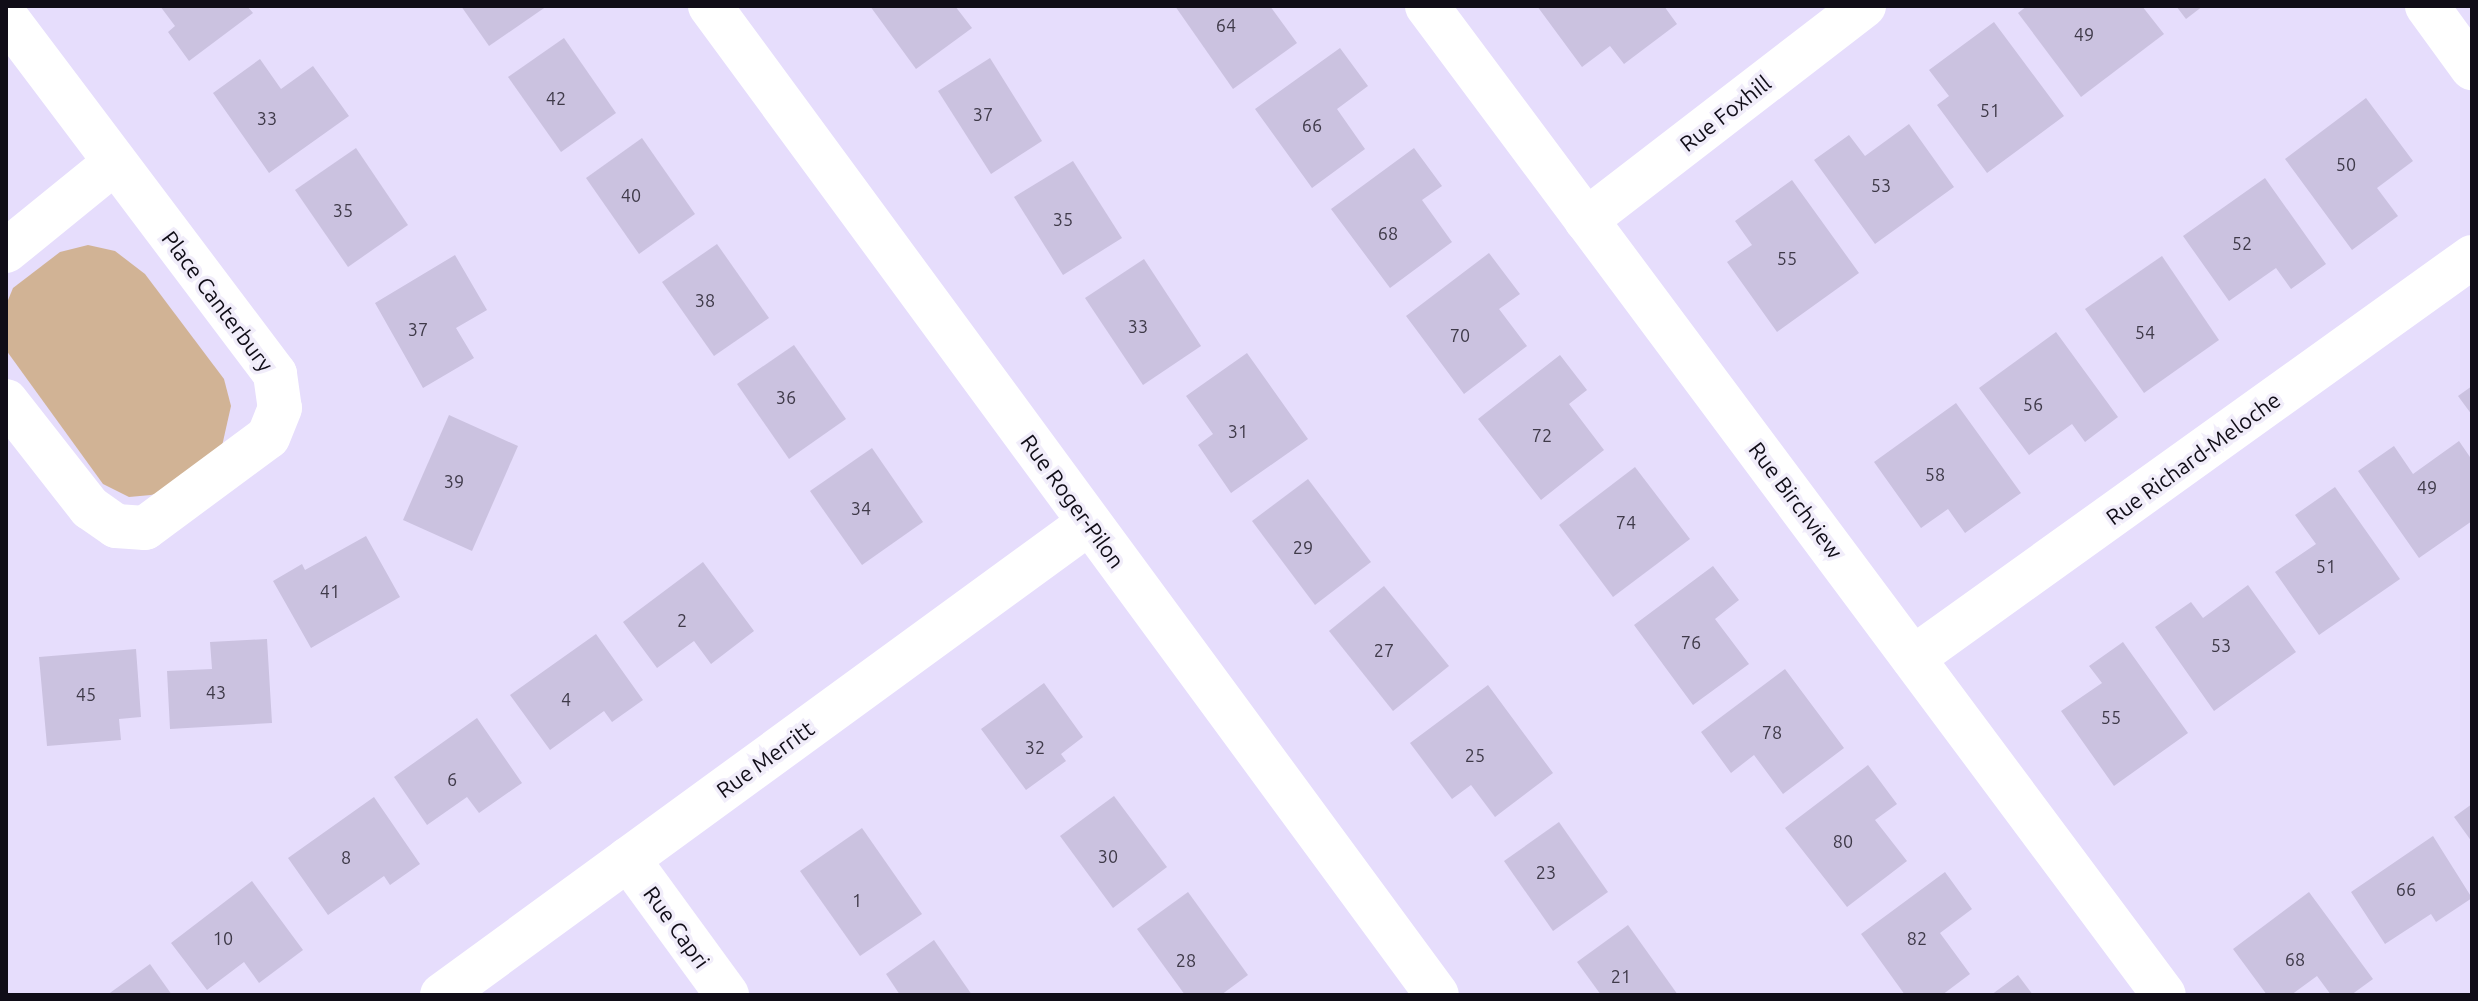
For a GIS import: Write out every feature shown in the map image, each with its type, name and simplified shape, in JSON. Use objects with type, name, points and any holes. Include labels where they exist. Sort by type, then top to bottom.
[{"type":"street","name":"Rue Roger-Pilon","points":[[710,6],[1437,995]]},
{"type":"street","name":"Rue Birchview","points":[[1427,6],[2164,995]]},
{"type":"street","name":"Rue Foxhill","points":[[1586,220],[1864,6]]},
{"type":"street","points":[[2427,6],[2472,68]]},
{"type":"street","name":"Place Canterbury","points":[[6,17],[112,165],[275,374],[280,408],[268,437],[145,528],[116,526],[90,508],[6,401]]},
{"type":"street","points":[[6,251],[112,165]]},
{"type":"street","name":"Rue Richard-Meloche","points":[[1913,658],[2472,257]]},
{"type":"street","name":"Rue Merritt","points":[[442,995],[1089,523]]},
{"type":"street","name":"Rue Capri","points":[[628,859],[727,995]]},
{"type":"shaded area","points":[[88,245],[115,251],[145,274],[224,379],[231,406],[222,446],[166,491],[129,497],[103,484],[6,350],[6,305],[13,288],[60,252]]},
{"type":"building","points":[[160,6],[247,6],[253,13],[189,61],[168,32],[175,26]]},
{"type":"building","points":[[461,6],[547,6],[489,46]]},
{"type":"building","points":[[870,6],[955,6],[972,28],[916,69]]},
{"type":"building","points":[[1175,6],[1270,6],[1297,43],[1233,89]]},
{"type":"building","points":[[1537,6],[1664,6],[1677,24],[1624,64],[1610,46],[1582,67]]},
{"type":"building","points":[[2027,6],[2142,6],[2164,34],[2081,97],[2018,13]]},
{"type":"building","points":[[2176,6],[2203,6],[2186,19]]},
{"type":"building","points":[[1994,22],[2064,116],[1987,173],[1937,105],[1949,96],[1929,70]]},
{"type":"building","points":[[564,38],[616,113],[561,152],[508,77]]},
{"type":"building","points":[[1340,48],[1368,86],[1337,109],[1365,149],[1312,188],[1255,109]]},
{"type":"building","points":[[990,58],[1042,141],[991,174],[938,91]]},
{"type":"building","points":[[260,59],[281,89],[313,66],[349,116],[269,173],[213,93]]},
{"type":"building","points":[[2366,98],[2413,161],[2377,188],[2398,216],[2352,250],[2285,159]]},
{"type":"building","points":[[1909,124],[1954,187],[1875,244],[1814,160],[1849,135],[1865,156]]},
{"type":"building","points":[[642,138],[695,214],[639,254],[586,178]]},
{"type":"building","points":[[356,148],[408,225],[348,267],[295,190]]},
{"type":"building","points":[[1414,148],[1442,186],[1422,200],[1452,242],[1390,288],[1331,209]]},
{"type":"building","points":[[1073,161],[1122,238],[1063,275],[1014,197]]},
{"type":"building","points":[[2265,178],[2326,264],[2291,289],[2276,268],[2229,301],[2183,236]]},
{"type":"building","points":[[1792,180],[1859,273],[1777,332],[1727,262],[1752,245],[1735,221]]},
{"type":"building","points":[[717,244],[769,318],[714,356],[662,282]]},
{"type":"building","points":[[1489,253],[1520,294],[1499,309],[1527,346],[1464,394],[1406,316]]},
{"type":"building","points":[[455,255],[487,310],[456,328],[474,358],[423,388],[375,303]]},
{"type":"building","points":[[2162,256],[2219,340],[2144,393],[2085,309]]},
{"type":"building","points":[[1144,259],[1201,346],[1143,385],[1085,298]]},
{"type":"building","points":[[2056,332],[2118,417],[2085,442],[2072,424],[2029,455],[1979,388]]},
{"type":"building","points":[[794,345],[846,419],[789,459],[737,384]]},
{"type":"building","points":[[1247,353],[1308,439],[1231,493],[1198,445],[1213,434],[1186,396]]},
{"type":"building","points":[[1560,355],[1587,390],[1569,404],[1604,450],[1541,500],[1478,419]]},
{"type":"building","points":[[2472,386],[2472,415],[2458,396]]},
{"type":"building","points":[[1956,403],[2021,493],[1965,533],[1948,509],[1921,528],[1874,462]]},
{"type":"building","points":[[449,415],[518,446],[472,551],[403,520]]},
{"type":"building","points":[[2459,441],[2472,460],[2472,521],[2419,558],[2358,471],[2394,446],[2413,474]]},
{"type":"building","points":[[872,448],[923,522],[862,565],[810,491]]},
{"type":"building","points":[[1635,467],[1690,539],[1613,597],[1559,525]]},
{"type":"building","points":[[1308,479],[1371,562],[1315,605],[1252,521]]},
{"type":"building","points":[[2335,487],[2400,579],[2319,635],[2275,572],[2316,544],[2295,515]]},
{"type":"building","points":[[366,536],[400,597],[311,648],[273,581],[302,564],[305,570]]},
{"type":"building","points":[[703,562],[754,631],[711,664],[694,641],[657,668],[623,622]]},
{"type":"building","points":[[1713,566],[1739,600],[1715,619],[1749,664],[1693,705],[1634,625]]},
{"type":"building","points":[[2248,585],[2296,652],[2214,711],[2155,627],[2191,602],[2203,618]]},
{"type":"building","points":[[1384,586],[1449,666],[1393,711],[1329,631]]},
{"type":"building","points":[[596,634],[643,700],[612,722],[604,711],[550,750],[510,695]]},
{"type":"building","points":[[267,639],[272,723],[170,729],[167,671],[212,669],[210,642]]},
{"type":"building","points":[[2123,642],[2188,733],[2114,786],[2061,711],[2102,683],[2089,666]]},
{"type":"building","points":[[136,649],[141,717],[119,719],[121,740],[47,746],[39,657]]},
{"type":"building","points":[[1785,669],[1844,748],[1783,794],[1754,755],[1731,773],[1701,732]]},
{"type":"building","points":[[1044,683],[1083,737],[1061,754],[1066,761],[1026,790],[981,729]]},
{"type":"building","points":[[1488,685],[1553,773],[1495,817],[1471,785],[1452,799],[1410,743]]},
{"type":"building","points":[[477,718],[522,783],[479,813],[467,797],[427,825],[394,777]]},
{"type":"building","points":[[1868,765],[1897,804],[1875,820],[1907,861],[1847,907],[1785,828]]},
{"type":"building","points":[[1114,796],[1167,867],[1113,908],[1060,836]]},
{"type":"building","points":[[374,797],[420,864],[390,885],[384,876],[328,915],[288,858]]},
{"type":"building","points":[[2472,804],[2472,842],[2454,817]]},
{"type":"building","points":[[1559,822],[1608,892],[1553,931],[1504,861]]},
{"type":"building","points":[[862,828],[922,914],[860,956],[800,871]]},
{"type":"building","points":[[2433,836],[2472,898],[2436,922],[2431,914],[2385,944],[2351,892]]},
{"type":"building","points":[[1945,872],[1972,909],[1940,933],[1970,974],[1942,995],[1905,995],[1861,934]]},
{"type":"building","points":[[252,881],[303,950],[259,983],[244,962],[207,990],[171,943]]},
{"type":"building","points":[[1188,892],[1248,975],[1221,995],[1185,995],[1137,929]]},
{"type":"building","points":[[2309,892],[2373,979],[2351,995],[2331,995],[2317,976],[2291,995],[2267,995],[2233,949]]},
{"type":"building","points":[[1628,925],[1678,995],[1601,995],[1577,962]]},
{"type":"building","points":[[934,940],[972,995],[900,995],[886,974]]},
{"type":"building","points":[[150,964],[172,995],[107,995]]},
{"type":"building","points":[[2018,975],[2033,995],[1991,995]]}]
